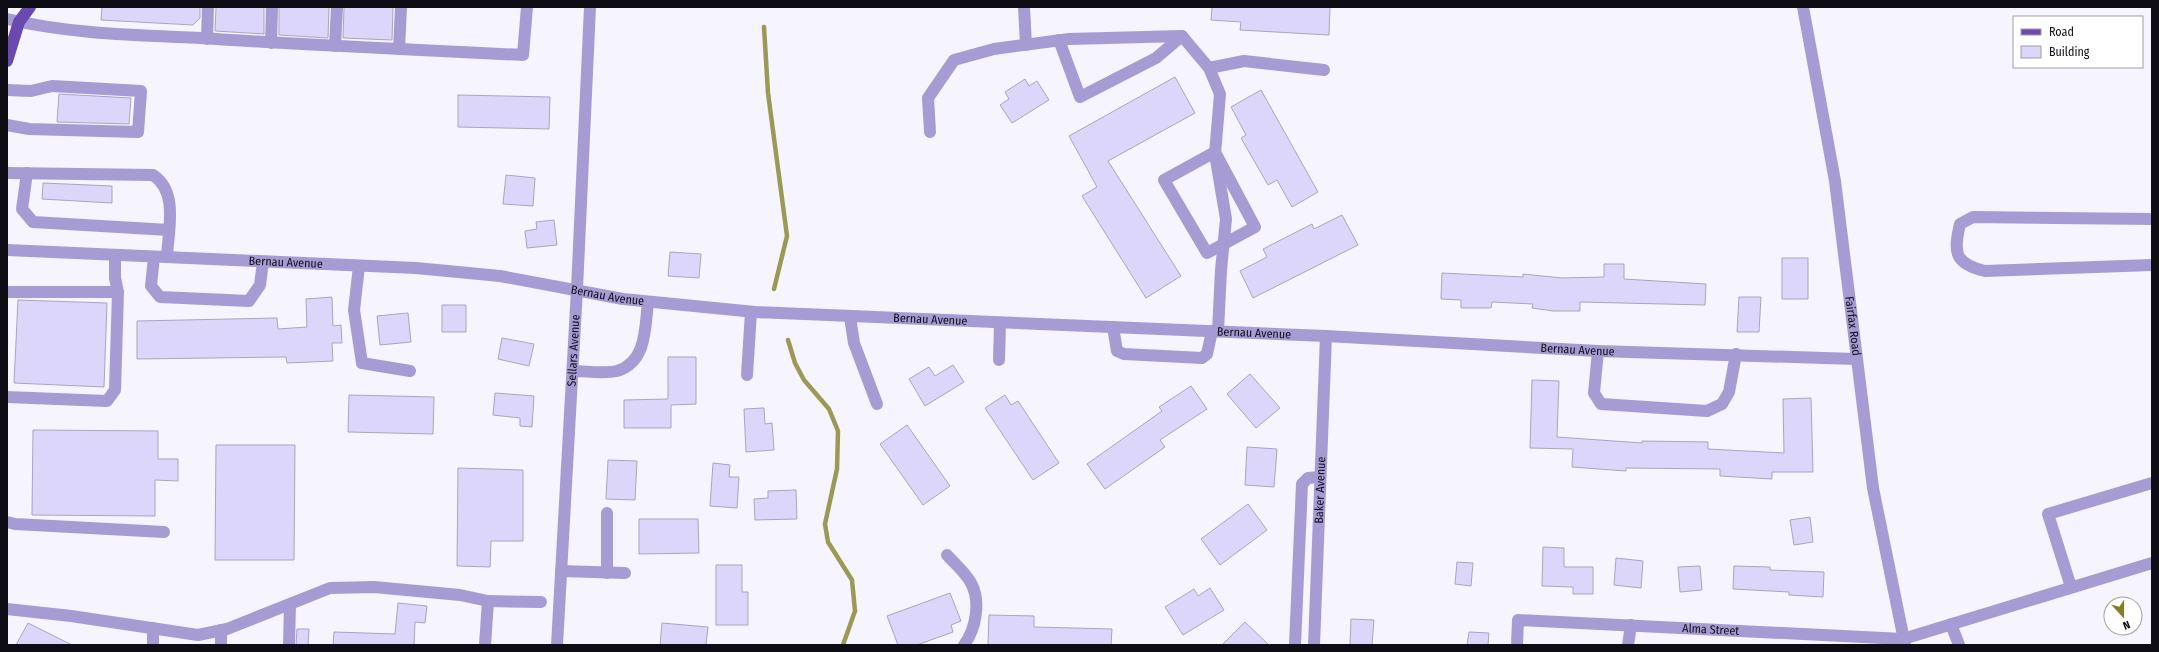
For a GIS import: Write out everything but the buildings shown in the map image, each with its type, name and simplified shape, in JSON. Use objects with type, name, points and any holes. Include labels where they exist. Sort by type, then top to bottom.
[{"type":"main road","points":[[18,7],[19,22]]},
{"type":"main road","points":[[7,61],[19,22],[30,7]]},
{"type":"street","points":[[207,39],[208,7]]},
{"type":"street","points":[[271,43],[272,7]]},
{"type":"street","points":[[334,46],[337,7]]},
{"type":"street","points":[[399,49],[401,7]]},
{"type":"street","points":[[7,19],[55,29],[271,43],[523,55],[527,7]]},
{"type":"street","name":"Sellars Avenue","points":[[557,645],[573,371],[590,7]]},
{"type":"street","points":[[1024,7],[1026,45]]},
{"type":"street","name":"Fairfax Road","points":[[1803,7],[1835,181],[1855,359],[1873,488],[1904,642]]},
{"type":"street","points":[[1059,40],[1080,97],[1156,58],[1182,36]]},
{"type":"street","points":[[930,132],[928,98],[954,60],[994,49],[1059,40],[1182,36]]},
{"type":"street","points":[[1114,327],[1117,351],[1124,354],[1202,358],[1207,354],[1215,331],[1226,219],[1215,152],[1220,94],[1209,68],[1182,36]]},
{"type":"street","points":[[1209,68],[1244,61],[1324,70]]},
{"type":"street","points":[[7,90],[31,91],[52,86],[141,91],[138,132],[29,128],[7,125]]},
{"type":"street","points":[[1215,152],[1255,227],[1207,253],[1164,180],[1215,152]]},
{"type":"street","points":[[7,173],[153,175],[161,180],[167,189],[170,201],[167,258]]},
{"type":"street","points":[[27,173],[22,209],[33,222],[168,230]]},
{"type":"street","points":[[2152,219],[1973,217],[1960,224],[1955,245],[1960,260],[1970,268],[1985,271],[2152,265]]},
{"type":"street","name":"Bernau Avenue","points":[[7,250],[416,268],[500,276],[648,302],[751,312],[1326,336],[1598,351],[1736,354],[1855,359]]},
{"type":"street","points":[[7,397],[107,401],[115,390],[118,292],[115,278],[115,255]]},
{"type":"street","points":[[154,257],[151,286],[160,297],[249,301],[260,285],[263,262]]},
{"type":"street","points":[[359,266],[354,310],[362,363],[410,371]]},
{"type":"street","points":[[7,292],[118,292]]},
{"type":"street","points":[[573,371],[616,371],[631,364],[644,345],[648,302]]},
{"type":"street","points":[[747,375],[751,312]]},
{"type":"street","points":[[850,317],[854,343],[877,404]]},
{"type":"street","points":[[999,360],[1000,323]]},
{"type":"street","name":"Baker Avenue","points":[[1314,645],[1326,336]]},
{"type":"street","points":[[1598,351],[1594,393],[1601,404],[1707,412],[1722,404],[1729,392],[1736,354]]},
{"type":"street","points":[[1295,645],[1302,484],[1308,478],[1320,477]]},
{"type":"street","points":[[2071,587],[2048,514],[2152,484]]},
{"type":"street","points":[[607,513],[607,573]]},
{"type":"street","points":[[7,522],[15,524],[164,532]]},
{"type":"street","points":[[947,555],[972,584],[977,609],[969,638],[964,645]]},
{"type":"street","points":[[1904,642],[1951,624],[2152,563]]},
{"type":"street","points":[[561,571],[624,573]]},
{"type":"street","points":[[7,609],[71,616],[198,635],[221,630],[330,588],[374,587],[460,595],[488,600],[541,602]]},
{"type":"street","points":[[485,645],[488,600]]},
{"type":"street","points":[[289,645],[290,604]]},
{"type":"street","name":"Alma Street","points":[[1517,645],[1518,620],[1904,642]]},
{"type":"street","points":[[1951,624],[1959,645]]},
{"type":"street","points":[[1628,645],[1630,626]]},
{"type":"street","points":[[153,628],[153,645]]},
{"type":"street","points":[[221,630],[221,645]]},
{"type":"waterway","points":[[764,27],[768,93],[787,236],[774,289]]},
{"type":"waterway","points":[[788,340],[795,363],[804,380],[829,409],[838,431],[837,469],[825,524],[828,542],[852,580],[855,611],[843,645]]}]
